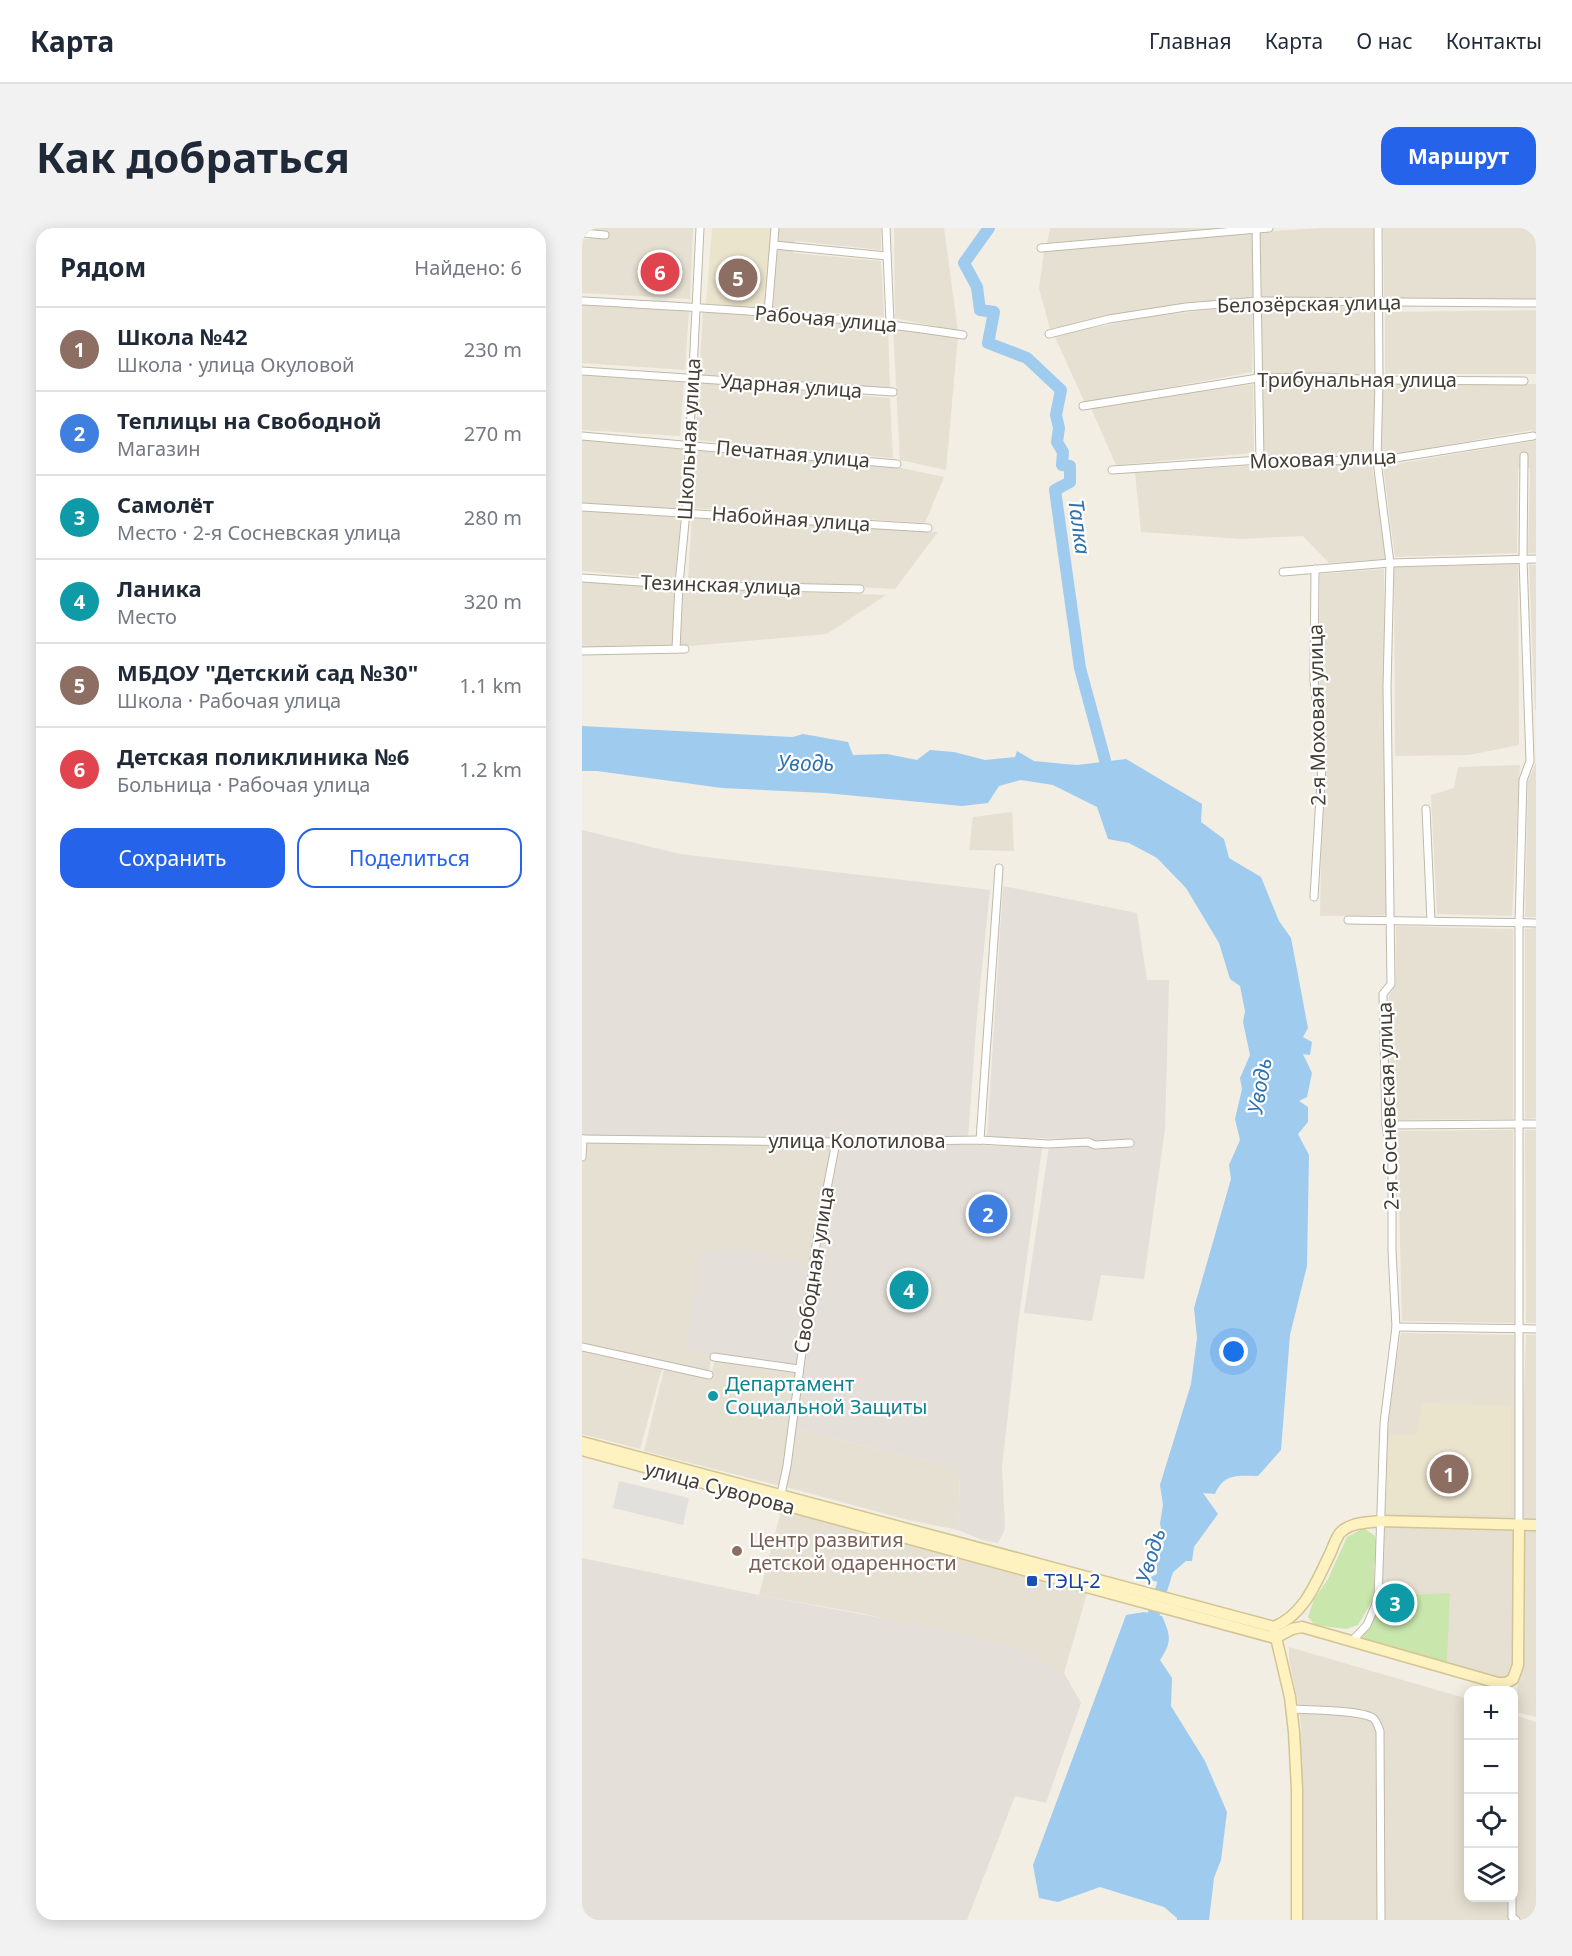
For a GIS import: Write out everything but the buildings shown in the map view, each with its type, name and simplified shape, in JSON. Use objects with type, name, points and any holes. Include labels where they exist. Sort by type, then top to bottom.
[{"type":"main road","name":"улица Суворова","points":[[582,1442],[780,1499],[1275,1632]]},
{"type":"main road","name":"улица Суворова","points":[[582,1450],[780,1499]]},
{"type":"main road","points":[[1275,1632],[1302,1605],[1341,1532],[1356,1524],[1380,1521],[1536,1525]]},
{"type":"main road","points":[[1275,1632],[1302,1627],[1498,1683],[1506,1683],[1513,1679],[1518,1665],[1519,1525]]},
{"type":"main road","points":[[1275,1632],[1291,1709],[1297,1789],[1297,1920]]},
{"type":"street","name":"Школьная улица","points":[[676,649],[690,444],[700,228]]},
{"type":"street","points":[[768,314],[775,228]]},
{"type":"street","points":[[886,228],[890,323]]},
{"type":"street","points":[[1256,228],[1260,460]]},
{"type":"street","points":[[1041,248],[1269,228]]},
{"type":"street","name":"2-я Сосневская улица","points":[[1351,1642],[1366,1625],[1378,1599],[1384,1423],[1396,1327],[1392,1251],[1392,1162],[1386,1125],[1383,994],[1391,984],[1387,687],[1390,563],[1377,461],[1378,228]]},
{"type":"street","points":[[582,233],[605,235]]},
{"type":"street","points":[[774,245],[887,256]]},
{"type":"street","name":"Рабочая улица","points":[[582,301],[890,323],[963,335]]},
{"type":"street","name":"Белозёрская улица","points":[[1049,334],[1109,319],[1258,301],[1536,303]]},
{"type":"street","name":"Ударная улица","points":[[582,371],[893,393]]},
{"type":"street","name":"Трибунальная улица","points":[[1083,406],[1258,378],[1524,381]]},
{"type":"street","name":"Печатная улица","points":[[582,436],[897,464]]},
{"type":"street","name":"Моховая улица","points":[[1112,470],[1260,460],[1377,461],[1533,436]]},
{"type":"street","points":[[1519,1525],[1519,923],[1523,780],[1530,761],[1533,716],[1523,559],[1524,456]]},
{"type":"street","name":"Набойная улица","points":[[582,507],[928,528]]},
{"type":"street","points":[[1283,572],[1390,563],[1536,559]]},
{"type":"street","name":"2-я Моховая улица","points":[[1314,897],[1322,764],[1314,680],[1315,569]]},
{"type":"street","name":"Тезинская улица","points":[[582,578],[679,584],[860,589]]},
{"type":"street","points":[[582,651],[685,649]]},
{"type":"street","points":[[1426,809],[1431,921]]},
{"type":"street","points":[[980,1140],[999,868]]},
{"type":"street","points":[[1348,920],[1536,923]]},
{"type":"street","points":[[1386,1125],[1536,1124]]},
{"type":"street","points":[[582,1157],[583,1139]]},
{"type":"street","name":"улица Колотилова","points":[[583,1139],[836,1142],[980,1140],[1048,1144],[1088,1142],[1095,1145],[1130,1143]]},
{"type":"street","name":"Свободная улица","points":[[780,1499],[787,1466],[816,1245],[836,1142]]},
{"type":"street","points":[[1396,1327],[1536,1329]]},
{"type":"street","points":[[582,1347],[709,1375]]},
{"type":"street","points":[[714,1357],[799,1369]]},
{"type":"street","points":[[1291,1709],[1345,1712],[1374,1718],[1378,1724],[1380,1731],[1380,1920]]},
{"type":"street","points":[[1512,1902],[1512,1917],[1516,1920]]},
{"type":"shaded area","points":[[582,228],[693,228],[690,299],[582,293],[582,239],[589,239],[595,234],[582,230]]},
{"type":"shaded area","points":[[712,228],[772,228],[766,309],[706,304]]},
{"type":"shaded area","points":[[778,228],[881,228],[881,250],[796,241],[789,248],[794,253],[881,261],[884,317],[773,308]]},
{"type":"shaded area","points":[[894,228],[944,228],[958,331],[895,318]]},
{"type":"shaded area","points":[[1050,228],[1226,228],[1047,243]]},
{"type":"shaded area","points":[[1321,228],[1375,228],[1377,301],[1262,299],[1260,232]]},
{"type":"shaded area","points":[[1383,228],[1536,228],[1536,299],[1384,300]]},
{"type":"shaded area","points":[[1254,231],[1254,299],[1142,312],[1050,329],[1039,288],[1044,251]]},
{"type":"shaded area","points":[[1260,304],[1377,308],[1378,377],[1261,375]]},
{"type":"shaded area","points":[[582,305],[689,311],[685,370],[582,363]]},
{"type":"shaded area","points":[[1253,305],[1252,372],[1085,403],[1054,335],[1154,316]]},
{"type":"shaded area","points":[[1536,310],[1536,374],[1385,374],[1385,312]]},
{"type":"shaded area","points":[[703,311],[888,326],[890,389],[699,378]]},
{"type":"shaded area","points":[[893,327],[958,337],[946,470],[900,460]]},
{"type":"shaded area","points":[[582,375],[684,382],[680,436],[582,430]]},
{"type":"shaded area","points":[[699,382],[890,398],[893,458],[696,440]]},
{"type":"shaded area","points":[[1260,382],[1377,382],[1374,458],[1263,458]]},
{"type":"shaded area","points":[[1383,382],[1536,384],[1536,433],[1532,430],[1381,457]]},
{"type":"shaded area","points":[[1253,384],[1254,453],[1116,465],[1091,408]]},
{"type":"shaded area","points":[[1536,438],[1536,553],[1528,553],[1530,469],[1524,464],[1518,469],[1517,553],[1395,557],[1383,466],[1534,441]]},
{"type":"shaded area","points":[[582,439],[684,448],[680,509],[582,504]]},
{"type":"shaded area","points":[[695,448],[897,467],[944,477],[925,523],[693,508]]},
{"type":"shaded area","points":[[1261,465],[1372,465],[1387,559],[1329,563],[1303,536],[1242,539],[1141,532],[1135,473]]},
{"type":"shaded area","points":[[582,510],[681,515],[675,579],[582,571]]},
{"type":"shaded area","points":[[692,517],[938,532],[895,589],[688,578]]},
{"type":"shaded area","points":[[1518,564],[1519,745],[1469,755],[1395,756],[1394,567]]},
{"type":"shaded area","points":[[1529,565],[1536,565],[1536,710],[1535,710]]},
{"type":"shaded area","points":[[1384,569],[1386,915],[1320,916],[1323,756],[1319,677],[1320,574]]},
{"type":"shaded area","points":[[582,581],[676,587],[674,648],[582,648]]},
{"type":"shaded area","points":[[680,588],[886,595],[827,634],[678,647]]},
{"type":"shaded area","points":[[1536,762],[1536,917],[1525,917],[1528,781]]},
{"type":"shaded area","points":[[1520,765],[1512,916],[1437,914],[1431,795],[1454,788],[1458,767]]},
{"type":"shaded area","points":[[1012,812],[1014,851],[969,850],[973,817]]},
{"type":"shaded area","points":[[582,830],[680,854],[990,890],[977,1016],[968,1138],[726,1140],[582,1138]]},
{"type":"shaded area","points":[[1003,886],[1137,913],[1147,980],[1169,980],[1165,1129],[1144,1279],[1101,1275],[1092,1321],[1024,1313],[1049,1146],[1078,1141],[1078,1139],[987,1137]]},
{"type":"shaded area","points":[[1396,926],[1513,929],[1513,1119],[1392,1120],[1389,996],[1396,984]]},
{"type":"shaded area","points":[[1536,928],[1536,1118],[1525,1119],[1525,929]]},
{"type":"shaded area","points":[[1513,1130],[1514,1323],[1402,1321],[1398,1162],[1393,1131]]},
{"type":"shaded area","points":[[1525,1130],[1536,1130],[1536,1323],[1526,1323]]},
{"type":"shaded area","points":[[582,1141],[833,1144],[814,1245],[799,1366],[712,1357],[708,1374],[582,1344]]},
{"type":"shaded area","points":[[844,1144],[1042,1148],[1018,1324],[1002,1467],[1005,1529],[998,1543],[982,1540],[958,1530],[960,1477],[943,1465],[794,1429],[819,1245],[839,1146]]},
{"type":"shaded area","points":[[742,1249],[804,1262],[808,1271],[796,1364],[687,1352],[699,1251]]},
{"type":"shaded area","points":[[1401,1333],[1514,1335],[1518,1522],[1382,1521],[1385,1424]]},
{"type":"shaded area","points":[[1526,1335],[1536,1335],[1536,1522],[1520,1522]]},
{"type":"shaded area","points":[[582,1347],[663,1365],[640,1449],[582,1434]]},
{"type":"shaded area","points":[[715,1359],[798,1370],[781,1486],[644,1451],[665,1365],[711,1377]]},
{"type":"shaded area","points":[[1422,1403],[1511,1406],[1511,1515],[1383,1514],[1389,1434],[1417,1435]]},
{"type":"shaded area","points":[[794,1429],[943,1465],[960,1477],[958,1530],[908,1520],[786,1487]]},
{"type":"shaded area","points":[[619,1481],[689,1498],[683,1525],[613,1508]]},
{"type":"shaded area","points":[[782,1507],[1088,1590],[1064,1673],[1029,1653],[860,1613],[759,1595]]},
{"type":"shaded area","points":[[1381,1524],[1517,1526],[1517,1665],[1507,1681],[1354,1641],[1379,1600]]},
{"type":"shaded area","points":[[1521,1529],[1536,1529],[1536,1717],[1518,1712]]},
{"type":"shaded area","points":[[582,1558],[759,1595],[976,1636],[1029,1653],[1064,1673],[1081,1703],[1046,1803],[1015,1796],[967,1920],[582,1920]]},
{"type":"shaded area","points":[[1289,1647],[1464,1698],[1464,1902],[1511,1902],[1510,1920],[1381,1920],[1381,1731],[1375,1716],[1299,1707],[1289,1660]]},
{"type":"shaded area","points":[[1299,1710],[1344,1713],[1373,1719],[1378,1731],[1379,1920],[1301,1920],[1301,1726]]},
{"type":"shaded area","points":[[1518,1716],[1536,1722],[1536,1920],[1518,1920],[1513,1916],[1513,1902],[1518,1902]]},
{"type":"green space","points":[[1364,1528],[1375,1536],[1378,1547],[1374,1567],[1374,1598],[1358,1625],[1346,1629],[1315,1625],[1308,1617],[1314,1599],[1328,1579],[1347,1537]]},
{"type":"green space","points":[[1450,1593],[1447,1663],[1362,1638],[1386,1596]]},
{"type":"water","points":[[582,726],[793,737],[803,734],[848,742],[853,755],[887,754],[917,760],[930,750],[954,752],[985,760],[1015,757],[1017,751],[1034,761],[1077,765],[1126,759],[1202,804],[1201,822],[1224,839],[1229,858],[1261,877],[1279,921],[1291,938],[1308,1028],[1303,1037],[1312,1042],[1310,1055],[1303,1054],[1312,1073],[1307,1097],[1299,1101],[1308,1107],[1308,1122],[1298,1134],[1309,1155],[1307,1266],[1290,1335],[1281,1450],[1258,1476],[1232,1477],[1223,1482],[1215,1494],[1203,1493],[1218,1514],[1194,1547],[1192,1561],[1186,1561],[1171,1574],[1169,1585],[1147,1579],[1157,1574],[1157,1561],[1164,1545],[1160,1523],[1163,1505],[1160,1485],[1191,1384],[1197,1338],[1194,1308],[1231,1179],[1229,1165],[1240,1140],[1235,1119],[1242,1089],[1240,1078],[1250,1055],[1243,1022],[1245,1011],[1240,986],[1230,979],[1219,943],[1186,888],[1157,858],[1129,843],[1108,839],[1097,807],[1053,785],[1021,780],[999,786],[988,803],[962,806],[825,793],[722,788],[597,771],[582,771]]},
{"type":"water","points":[[1144,1612],[1162,1616],[1165,1623],[1169,1639],[1160,1660],[1172,1678],[1171,1706],[1205,1761],[1227,1812],[1221,1860],[1214,1878],[1209,1920],[1177,1920],[1164,1907],[1100,1887],[1058,1902],[1039,1898],[1033,1865],[1126,1615]]},
{"type":"waterway","name":"Талка","points":[[989,228],[964,263],[977,287],[980,310],[994,312],[988,343],[1027,358],[1061,390],[1056,415],[1059,428],[1057,442],[1063,452],[1062,465],[1070,466],[1070,482],[1055,490],[1080,668],[1109,775]]},
{"type":"waterway","name":"Уводь","points":[[1149,1629],[1168,1568]]},
{"type":"place","name":"Детская поликлиника №6","points":[[660,272]]},
{"type":"place","name":"МБДОУ \"Детский сад №30\"","points":[[738,278]]},
{"type":"place","name":"Теплицы на Свободной","points":[[988,1214]]},
{"type":"place","name":"Ланика","points":[[909,1290]]},
{"type":"place","name":"Департамент Социальной Защиты","points":[[713,1396]]},
{"type":"place","name":"Школа №42","points":[[1449,1474]]},
{"type":"place","name":"Центр развития детской одаренности","points":[[737,1551]]},
{"type":"place","name":"ТЭЦ-2","points":[[1032,1581]]},
{"type":"place","name":"Самолёт","points":[[1395,1603]]}]
